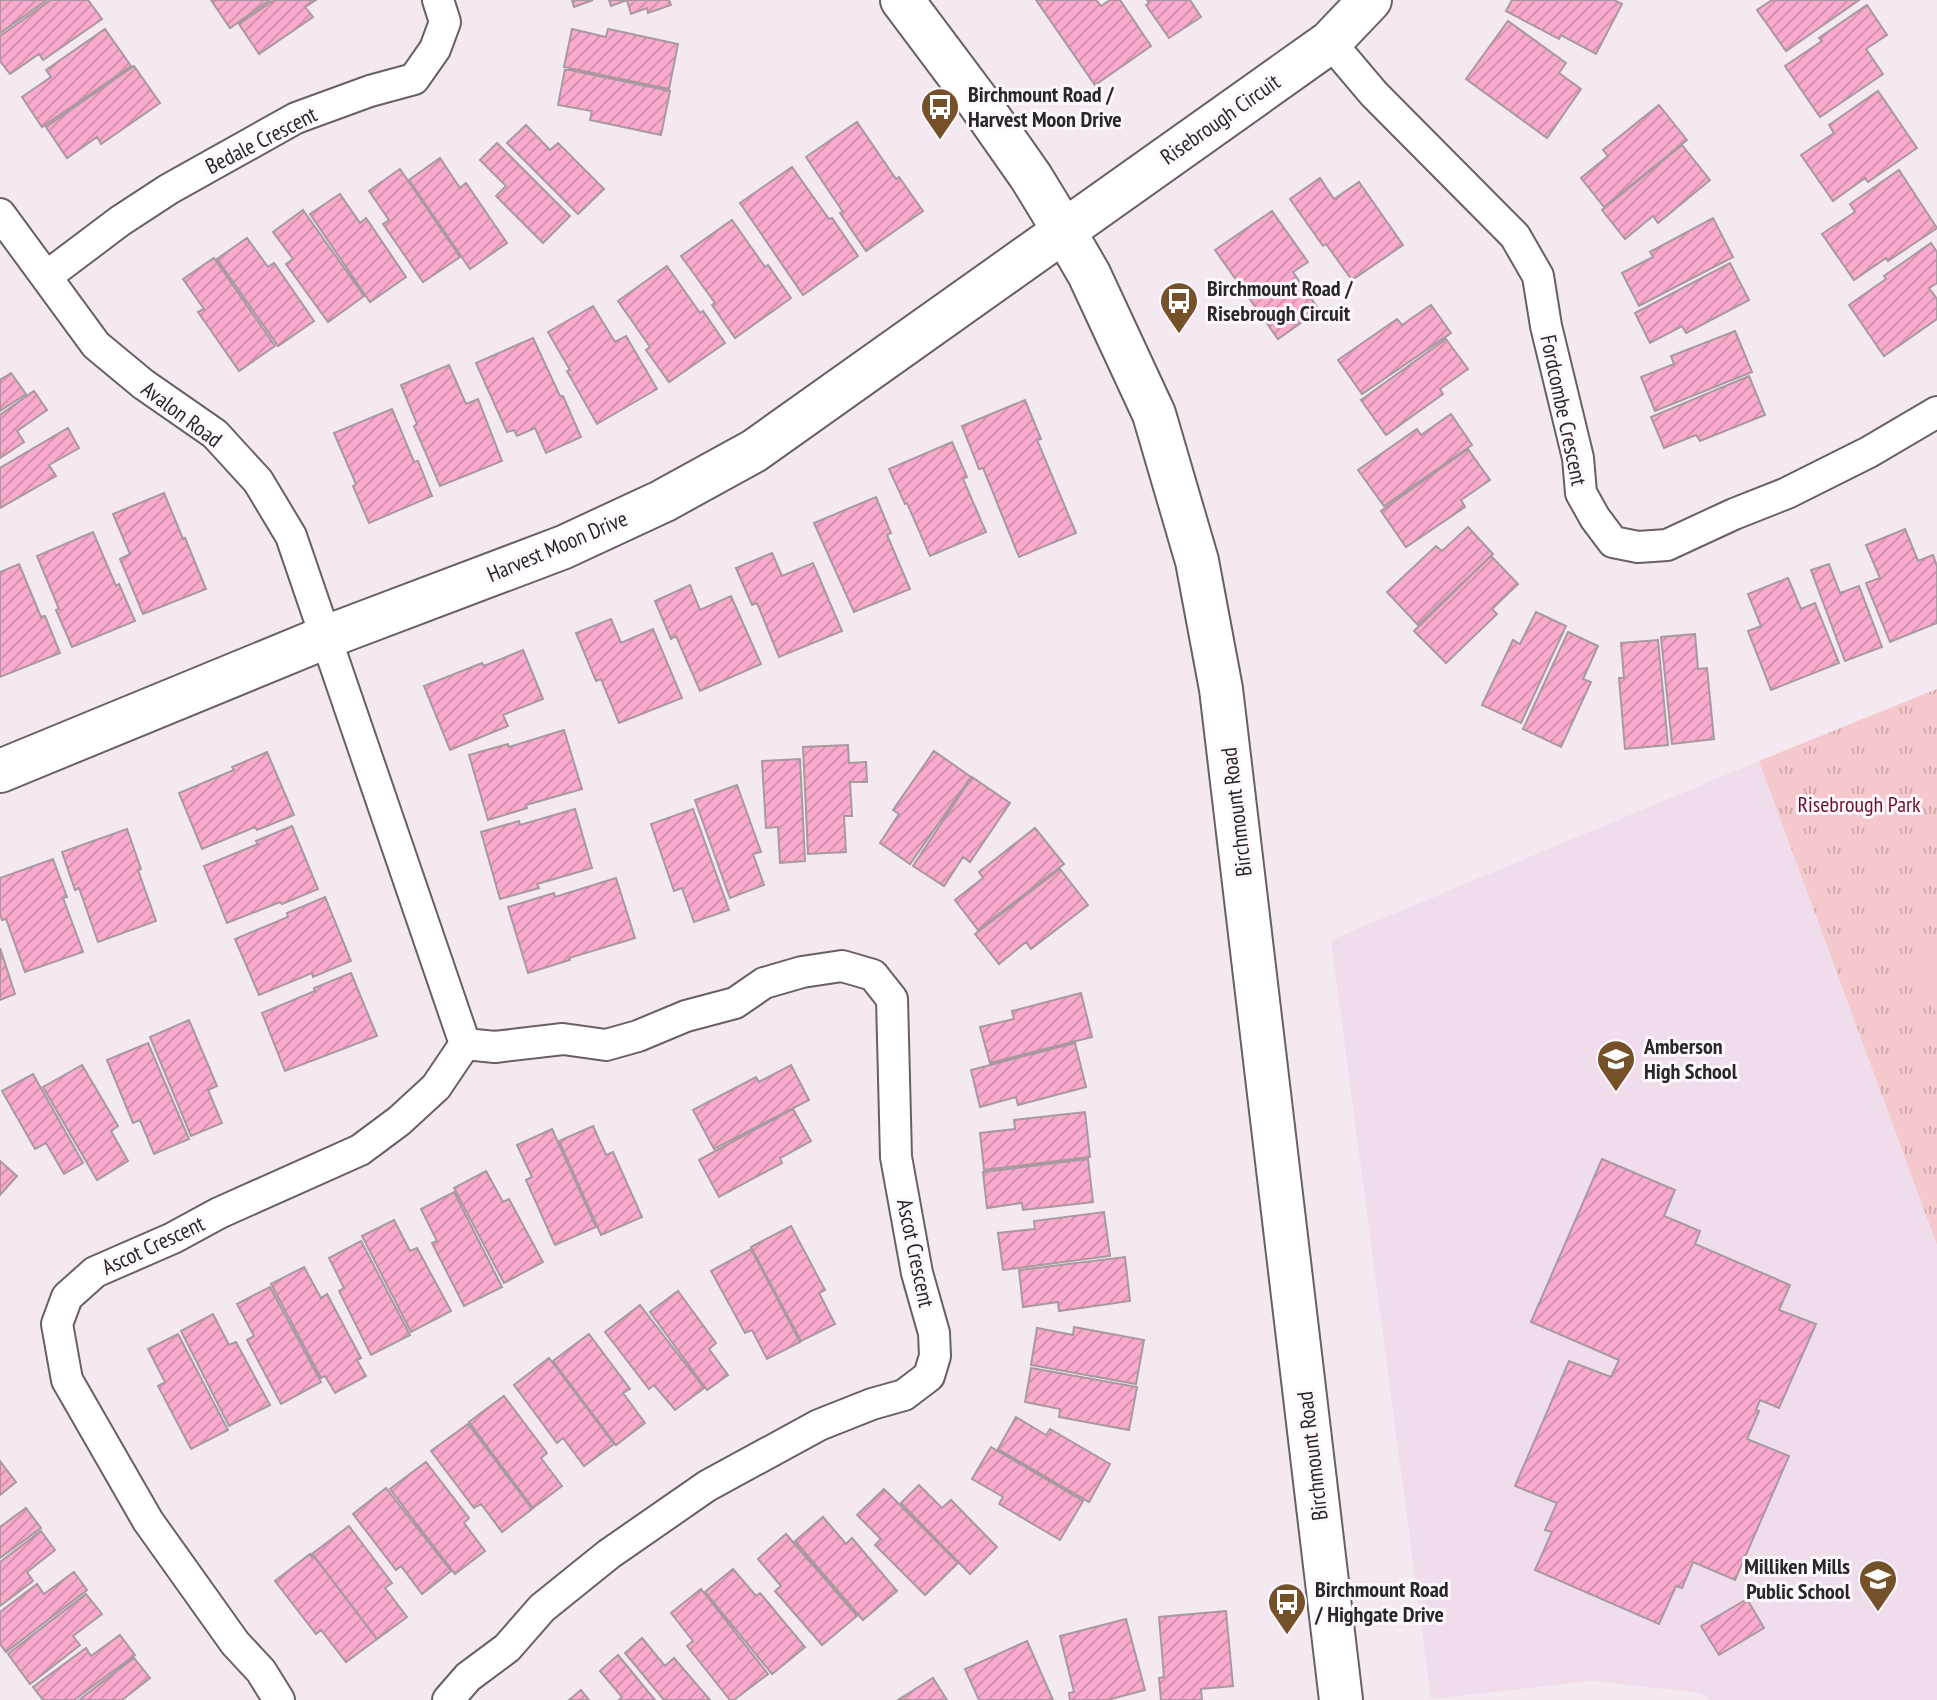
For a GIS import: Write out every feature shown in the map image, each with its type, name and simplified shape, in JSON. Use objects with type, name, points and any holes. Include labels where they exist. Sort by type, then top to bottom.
[{"type":"main road","name":"Birchmount Road","points":[[902,0],[1031,177],[1089,274],[1154,414],[1204,588],[1223,704],[1341,1700]]},
{"type":"main road","name":"Risebrough Circuit","points":[[1064,231],[1330,42],[1370,0]]},
{"type":"main road","name":"Harvest Moon Drive","points":[[0,771],[326,637],[564,547],[663,501],[754,451],[1064,231]]},
{"type":"street","name":"Bedale Crescent","points":[[47,276],[169,189],[296,118],[370,91],[414,79],[435,49],[445,22],[438,0]]},
{"type":"street","name":"Fordcombe Crescent","points":[[1330,42],[1374,94],[1515,236],[1538,276],[1546,326],[1578,458],[1581,493],[1613,542],[1638,547],[1667,545],[1787,493],[1869,452],[1937,412]]},
{"type":"street","name":"Avalon Road","points":[[0,214],[96,345],[143,384],[215,434],[258,481],[291,536],[326,637]]},
{"type":"street","points":[[326,637],[465,1044]]},
{"type":"street","name":"Ascot Crescent","points":[[279,1700],[261,1671],[235,1643],[148,1521],[67,1380],[57,1324],[67,1297],[95,1272],[360,1150],[399,1121],[436,1087],[465,1044],[495,1047],[563,1039],[606,1045],[638,1036],[686,1016],[735,1003],[764,983],[802,972],[842,966],[873,975],[892,999],[896,1157],[917,1273],[934,1333],[935,1356],[929,1376],[904,1395],[819,1425],[707,1486],[609,1554],[542,1608],[507,1648],[468,1677],[448,1700]]},
{"type":"shaded area","name":"Amberson High School","points":[[1759,761],[1937,1245],[1937,1700],[1709,1700],[1701,1693],[1592,1681],[1431,1699],[1331,940]]},
{"type":"green space","name":"Risebrough Park","points":[[1937,689],[1937,1245],[1759,761]]},
{"type":"green space","points":[[1937,951],[1937,1016],[1918,959]]},
{"type":"building","points":[[0,0],[47,0],[0,33]]},
{"type":"building","points":[[51,0],[88,0],[102,19],[43,60],[39,54],[10,74],[0,61],[0,36]]},
{"type":"building","points":[[211,0],[270,0],[230,28]]},
{"type":"building","points":[[274,0],[316,0],[305,7],[313,17],[259,54],[239,24]]},
{"type":"building","points":[[572,0],[593,0],[574,7]]},
{"type":"building","points":[[609,0],[627,0],[611,6]]},
{"type":"building","points":[[627,0],[669,0],[671,5],[648,13],[647,8],[631,14]]},
{"type":"building","points":[[1036,0],[1096,0],[1101,6],[1110,0],[1120,0],[1151,46],[1095,85]]},
{"type":"building","points":[[1147,0],[1190,0],[1201,17],[1169,38],[1146,5],[1149,3]]},
{"type":"building","points":[[1512,0],[1614,0],[1622,4],[1596,54],[1561,35],[1559,39],[1506,11]]},
{"type":"building","points":[[1772,0],[1859,0],[1786,51],[1757,10]]},
{"type":"building","points":[[1867,5],[1887,35],[1866,49],[1883,74],[1820,117],[1785,66]]},
{"type":"building","points":[[1508,21],[1566,63],[1559,73],[1581,89],[1547,138],[1466,79]]},
{"type":"building","points":[[105,29],[131,66],[42,127],[22,97],[51,77],[46,70]]},
{"type":"building","points":[[572,29],[606,37],[608,29],[678,44],[669,89],[564,67]]},
{"type":"building","points":[[134,66],[160,103],[101,144],[97,137],[67,158],[46,127]]},
{"type":"building","points":[[565,69],[670,91],[661,135],[590,120],[592,111],[558,105]]},
{"type":"building","points":[[1878,91],[1917,148],[1868,182],[1865,178],[1833,201],[1801,155],[1834,133],[1829,125]]},
{"type":"building","points":[[1659,105],[1687,140],[1604,207],[1581,178],[1608,156],[1603,150]]},
{"type":"building","points":[[857,122],[896,179],[899,177],[923,211],[866,251],[806,157]]},
{"type":"building","points":[[526,125],[550,150],[558,143],[604,189],[578,214],[507,143]]},
{"type":"building","points":[[497,143],[570,216],[543,243],[496,196],[506,186],[480,160]]},
{"type":"building","points":[[1682,145],[1710,180],[1658,223],[1653,216],[1625,239],[1602,210]]},
{"type":"building","points":[[440,158],[460,188],[466,183],[507,243],[470,269],[409,180]]},
{"type":"building","points":[[792,167],[858,256],[803,295],[740,203]]},
{"type":"building","points":[[400,169],[460,257],[423,282],[383,224],[389,220],[369,191]]},
{"type":"building","points":[[1899,170],[1937,228],[1854,280],[1822,234],[1855,212],[1850,204]]},
{"type":"building","points":[[1320,178],[1334,199],[1359,182],[1403,245],[1352,280],[1290,199]]},
{"type":"building","points":[[340,194],[360,223],[366,218],[406,277],[370,302],[310,214]]},
{"type":"building","points":[[303,210],[364,296],[328,322],[286,264],[293,259],[273,232]]},
{"type":"building","points":[[1272,211],[1308,262],[1293,272],[1319,310],[1278,339],[1215,250]]},
{"type":"building","points":[[1713,218],[1733,257],[1639,306],[1622,273],[1653,257],[1650,252]]},
{"type":"building","points":[[732,220],[791,298],[735,338],[712,305],[715,303],[681,256]]},
{"type":"building","points":[[247,238],[268,267],[274,263],[314,321],[278,346],[217,259]]},
{"type":"building","points":[[1931,243],[1937,252],[1937,283],[1929,288],[1937,299],[1937,319],[1884,356],[1849,305]]},
{"type":"building","points":[[214,258],[275,346],[239,371],[198,312],[204,309],[183,279]]},
{"type":"building","points":[[1730,263],[1749,300],[1686,333],[1682,326],[1650,343],[1635,313]]},
{"type":"building","points":[[667,266],[725,343],[669,382],[646,350],[650,347],[618,301]]},
{"type":"building","points":[[1431,305],[1451,333],[1362,394],[1338,360],[1397,319],[1402,325]]},
{"type":"building","points":[[593,306],[615,342],[626,336],[657,389],[597,424],[548,332]]},
{"type":"building","points":[[1735,331],[1752,372],[1655,411],[1641,377],[1674,364],[1671,356]]},
{"type":"building","points":[[533,338],[581,437],[546,453],[535,428],[517,436],[514,430],[507,432],[476,363]]},
{"type":"building","points":[[1446,339],[1468,369],[1440,389],[1443,394],[1386,435],[1361,400]]},
{"type":"building","points":[[449,365],[466,404],[478,399],[502,461],[440,486],[414,426],[417,424],[401,385]]},
{"type":"building","points":[[11,373],[26,394],[0,411],[0,380]]},
{"type":"building","points":[[1749,376],[1765,415],[1700,441],[1696,435],[1664,448],[1651,417]]},
{"type":"building","points":[[34,391],[47,410],[17,431],[24,442],[0,458],[0,415]]},
{"type":"building","points":[[1025,400],[1041,439],[1037,440],[1076,533],[1019,557],[983,468],[979,469],[962,426]]},
{"type":"building","points":[[392,409],[432,496],[369,523],[334,433]]},
{"type":"building","points":[[1451,414],[1472,445],[1384,506],[1358,470],[1417,429],[1421,435]]},
{"type":"building","points":[[68,428],[79,448],[49,465],[56,476],[0,508],[0,468]]},
{"type":"building","points":[[952,442],[967,477],[963,479],[986,532],[930,556],[889,469]]},
{"type":"building","points":[[1468,449],[1490,480],[1461,500],[1465,507],[1406,547],[1381,511]]},
{"type":"building","points":[[164,493],[206,589],[143,614],[120,559],[130,554],[113,514]]},
{"type":"building","points":[[876,497],[891,533],[887,535],[910,589],[854,612],[814,523]]},
{"type":"building","points":[[1468,527],[1493,554],[1418,625],[1387,592],[1436,546],[1442,551]]},
{"type":"building","points":[[1905,529],[1918,561],[1933,555],[1937,566],[1937,623],[1890,642],[1866,583],[1880,578],[1866,545]]},
{"type":"building","points":[[93,532],[135,621],[72,647],[37,556]]},
{"type":"building","points":[[772,553],[782,576],[813,563],[842,631],[779,657],[757,603],[752,605],[736,568]]},
{"type":"building","points":[[1491,556],[1518,584],[1492,609],[1497,614],[1446,663],[1414,631]]},
{"type":"building","points":[[19,564],[60,653],[0,677],[0,572]]},
{"type":"building","points":[[1829,564],[1840,593],[1859,586],[1882,647],[1845,661],[1811,570]]},
{"type":"building","points":[[1788,578],[1801,609],[1815,603],[1839,663],[1771,690],[1748,631],[1761,626],[1748,594]]},
{"type":"building","points":[[690,585],[700,610],[731,596],[761,664],[700,691],[676,636],[671,639],[655,601]]},
{"type":"building","points":[[1536,612],[1566,626],[1521,723],[1482,705],[1513,640],[1520,644]]},
{"type":"building","points":[[611,619],[621,643],[653,629],[682,698],[619,723],[601,679],[596,681],[576,633]]},
{"type":"building","points":[[1568,632],[1598,646],[1583,679],[1591,682],[1561,747],[1523,729]]},
{"type":"building","points":[[1695,634],[1698,669],[1707,668],[1714,739],[1672,744],[1661,637]]},
{"type":"building","points":[[1658,640],[1668,745],[1625,749],[1619,678],[1624,678],[1621,643]]},
{"type":"building","points":[[523,650],[543,699],[503,715],[508,726],[450,750],[424,686]]},
{"type":"building","points":[[564,730],[582,789],[488,820],[469,755],[508,744],[509,747]]},
{"type":"building","points":[[848,745],[849,763],[866,762],[867,782],[850,782],[852,816],[844,816],[846,852],[808,854],[803,747]]},
{"type":"building","points":[[934,751],[971,777],[910,864],[880,843],[899,814],[893,810]]},
{"type":"building","points":[[267,752],[294,815],[202,849],[179,793]]},
{"type":"building","points":[[800,759],[805,861],[780,863],[778,827],[766,828],[762,761]]},
{"type":"building","points":[[972,777],[1010,803],[970,862],[963,857],[944,886],[913,866]]},
{"type":"building","points":[[737,785],[761,852],[753,854],[764,885],[730,898],[695,800]]},
{"type":"building","points":[[575,809],[592,868],[537,884],[539,888],[500,899],[481,832],[519,821],[520,825]]},
{"type":"building","points":[[693,809],[729,910],[694,922],[682,888],[674,891],[651,824]]},
{"type":"building","points":[[292,826],[318,889],[227,923],[204,866]]},
{"type":"building","points":[[1035,828],[1064,864],[978,930],[955,900],[983,878],[979,872]]},
{"type":"building","points":[[127,829],[156,921],[98,942],[79,888],[75,890],[62,852]]},
{"type":"building","points":[[53,859],[67,897],[63,898],[83,952],[25,972],[6,919],[2,920],[0,914],[0,878]]},
{"type":"building","points":[[1060,869],[1088,905],[1031,949],[1026,942],[999,964],[975,934]]},
{"type":"building","points":[[616,878],[635,938],[528,973],[508,907],[554,893],[555,897]]},
{"type":"building","points":[[325,897],[351,961],[259,995],[235,939],[288,917],[287,913]]},
{"type":"building","points":[[0,948],[15,994],[0,1000]]},
{"type":"building","points":[[351,973],[377,1036],[285,1071],[262,1013]]},
{"type":"building","points":[[1081,993],[1092,1037],[990,1063],[980,1027],[1014,1019],[1012,1011]]},
{"type":"building","points":[[189,1020],[217,1086],[208,1090],[222,1123],[191,1136],[150,1037]]},
{"type":"building","points":[[148,1043],[189,1139],[154,1154],[140,1120],[133,1123],[107,1060]]},
{"type":"building","points":[[1075,1043],[1086,1087],[1018,1105],[1016,1097],[980,1107],[971,1070]]},
{"type":"building","points":[[82,1065],[118,1126],[111,1131],[128,1161],[97,1180],[43,1087]]},
{"type":"building","points":[[791,1065],[809,1100],[714,1149],[693,1110],[756,1077],[759,1082]]},
{"type":"building","points":[[33,1074],[83,1163],[64,1174],[46,1143],[35,1149],[2,1091]]},
{"type":"building","points":[[793,1109],[811,1141],[780,1158],[782,1163],[719,1197],[699,1160]]},
{"type":"building","points":[[1085,1112],[1090,1157],[984,1170],[980,1133],[1015,1129],[1014,1120]]},
{"type":"building","points":[[593,1126],[606,1155],[613,1152],[642,1217],[601,1235],[559,1141]]},
{"type":"building","points":[[552,1129],[596,1227],[555,1245],[526,1180],[532,1177],[517,1145]]},
{"type":"building","points":[[1088,1159],[1093,1202],[1023,1210],[1022,1203],[987,1208],[983,1172]]},
{"type":"building","points":[[1602,1159],[1675,1190],[1664,1216],[1700,1231],[1695,1244],[1790,1285],[1779,1310],[1816,1324],[1779,1408],[1760,1400],[1756,1410],[1759,1411],[1747,1439],[1789,1456],[1735,1580],[1693,1562],[1682,1588],[1676,1586],[1659,1624],[1535,1570],[1552,1532],[1545,1530],[1557,1503],[1515,1486],[1569,1361],[1611,1377],[1619,1360],[1531,1322]]},
{"type":"building","points":[[0,1161],[17,1176],[0,1195]]},
{"type":"building","points":[[486,1171],[503,1202],[509,1199],[543,1262],[504,1283],[454,1188]]},
{"type":"building","points":[[454,1192],[502,1287],[464,1306],[432,1243],[437,1241],[421,1209]]},
{"type":"building","points":[[1104,1212],[1110,1256],[1003,1270],[998,1233],[1035,1229],[1034,1221]]},
{"type":"building","points":[[394,1220],[410,1251],[417,1248],[451,1311],[411,1332],[362,1236]]},
{"type":"building","points":[[791,1226],[825,1290],[819,1293],[835,1324],[801,1341],[751,1247]]},
{"type":"building","points":[[361,1241],[410,1335],[371,1355],[339,1291],[344,1288],[329,1258]]},
{"type":"building","points":[[751,1249],[800,1342],[767,1359],[752,1330],[745,1333],[711,1271]]},
{"type":"building","points":[[1125,1257],[1130,1301],[1059,1311],[1058,1302],[1023,1307],[1019,1270]]},
{"type":"building","points":[[304,1267],[321,1298],[327,1294],[361,1358],[357,1360],[366,1376],[335,1393],[325,1376],[321,1378],[271,1284]]},
{"type":"building","points":[[270,1287],[321,1382],[281,1404],[247,1340],[254,1336],[237,1304]]},
{"type":"building","points":[[678,1291],[716,1343],[709,1349],[728,1375],[707,1390],[650,1312]]},
{"type":"building","points":[[640,1305],[704,1388],[675,1410],[654,1385],[649,1389],[605,1332]]},
{"type":"building","points":[[213,1314],[229,1345],[236,1342],[270,1405],[229,1426],[181,1331]]},
{"type":"building","points":[[1074,1327],[1144,1340],[1136,1384],[1031,1365],[1037,1328],[1073,1335]]},
{"type":"building","points":[[178,1334],[228,1430],[191,1449],[158,1386],[165,1382],[148,1349]]},
{"type":"building","points":[[589,1334],[630,1389],[623,1393],[645,1423],[616,1445],[553,1361]]},
{"type":"building","points":[[549,1358],[614,1444],[584,1466],[563,1438],[557,1443],[514,1385]]},
{"type":"building","points":[[1031,1368],[1137,1387],[1129,1430],[1059,1417],[1060,1409],[1025,1402]]},
{"type":"building","points":[[504,1396],[547,1453],[541,1458],[562,1486],[533,1508],[469,1422]]},
{"type":"building","points":[[1016,1417],[1046,1435],[1050,1429],[1110,1464],[1089,1502],[998,1449]]},
{"type":"building","points":[[468,1424],[532,1509],[502,1532],[481,1504],[474,1508],[431,1451]]},
{"type":"building","points":[[991,1447],[1083,1501],[1060,1540],[999,1504],[1003,1497],[972,1479]]},
{"type":"building","points":[[0,1461],[16,1482],[0,1495]]},
{"type":"building","points":[[426,1462],[469,1518],[464,1523],[485,1551],[455,1574],[390,1489]]},
{"type":"building","points":[[919,1485],[942,1508],[951,1500],[997,1547],[970,1574],[901,1503]]},
{"type":"building","points":[[386,1488],[451,1571],[422,1594],[401,1566],[396,1570],[353,1514]]},
{"type":"building","points":[[884,1489],[958,1563],[925,1595],[875,1545],[881,1539],[857,1515]]},
{"type":"building","points":[[26,1508],[41,1528],[0,1558],[0,1527]]},
{"type":"building","points":[[823,1517],[846,1544],[852,1538],[897,1591],[863,1620],[795,1541]]},
{"type":"building","points":[[349,1526],[392,1583],[385,1588],[407,1617],[377,1639],[312,1554]]},
{"type":"building","points":[[41,1531],[55,1550],[27,1572],[33,1581],[0,1606],[0,1562]]},
{"type":"building","points":[[786,1534],[857,1616],[822,1645],[775,1591],[781,1586],[758,1559]]},
{"type":"building","points":[[310,1554],[377,1639],[346,1662],[321,1630],[316,1634],[275,1581]]},
{"type":"building","points":[[733,1569],[756,1596],[760,1593],[805,1647],[772,1674],[705,1592]]},
{"type":"building","points":[[74,1572],[87,1590],[6,1652],[0,1644],[0,1612],[37,1584],[44,1594]]},
{"type":"building","points":[[701,1589],[768,1674],[734,1700],[730,1700],[687,1646],[693,1641],[671,1613]]},
{"type":"building","points":[[86,1594],[102,1614],[73,1636],[80,1645],[30,1684],[8,1654]]},
{"type":"building","points":[[1747,1599],[1764,1628],[1719,1655],[1701,1626]]},
{"type":"building","points":[[1226,1611],[1233,1686],[1201,1689],[1202,1700],[1161,1700],[1159,1678],[1164,1677],[1159,1617]]},
{"type":"building","points":[[1126,1619],[1145,1690],[1112,1700],[1070,1700],[1069,1693],[1074,1692],[1060,1636]]},
{"type":"building","points":[[120,1635],[135,1655],[74,1700],[43,1700],[33,1687],[86,1648],[91,1656]]},
{"type":"building","points":[[642,1638],[665,1666],[674,1658],[710,1700],[664,1700],[625,1653]]},
{"type":"building","points":[[1027,1641],[1053,1700],[979,1700],[965,1669]]},
{"type":"building","points":[[618,1655],[655,1700],[619,1700],[622,1697],[600,1671]]},
{"type":"building","points":[[134,1658],[150,1678],[122,1700],[79,1700]]},
{"type":"building","points":[[933,1678],[947,1700],[898,1700]]},
{"type":"building","points":[[581,1690],[589,1700],[569,1700]]},
{"type":"place","name":"Birchmount Road / Harvest Moon Drive","points":[[940,141]]},
{"type":"place","name":"Birchmount Road / Risebrough Circuit","points":[[1179,335]]},
{"type":"place","name":"Amberson High School","points":[[1616,1093]]},
{"type":"place","name":"Milliken Mills Public School","points":[[1878,1613]]},
{"type":"place","name":"Birchmount Road / Highgate Drive","points":[[1287,1636]]}]
